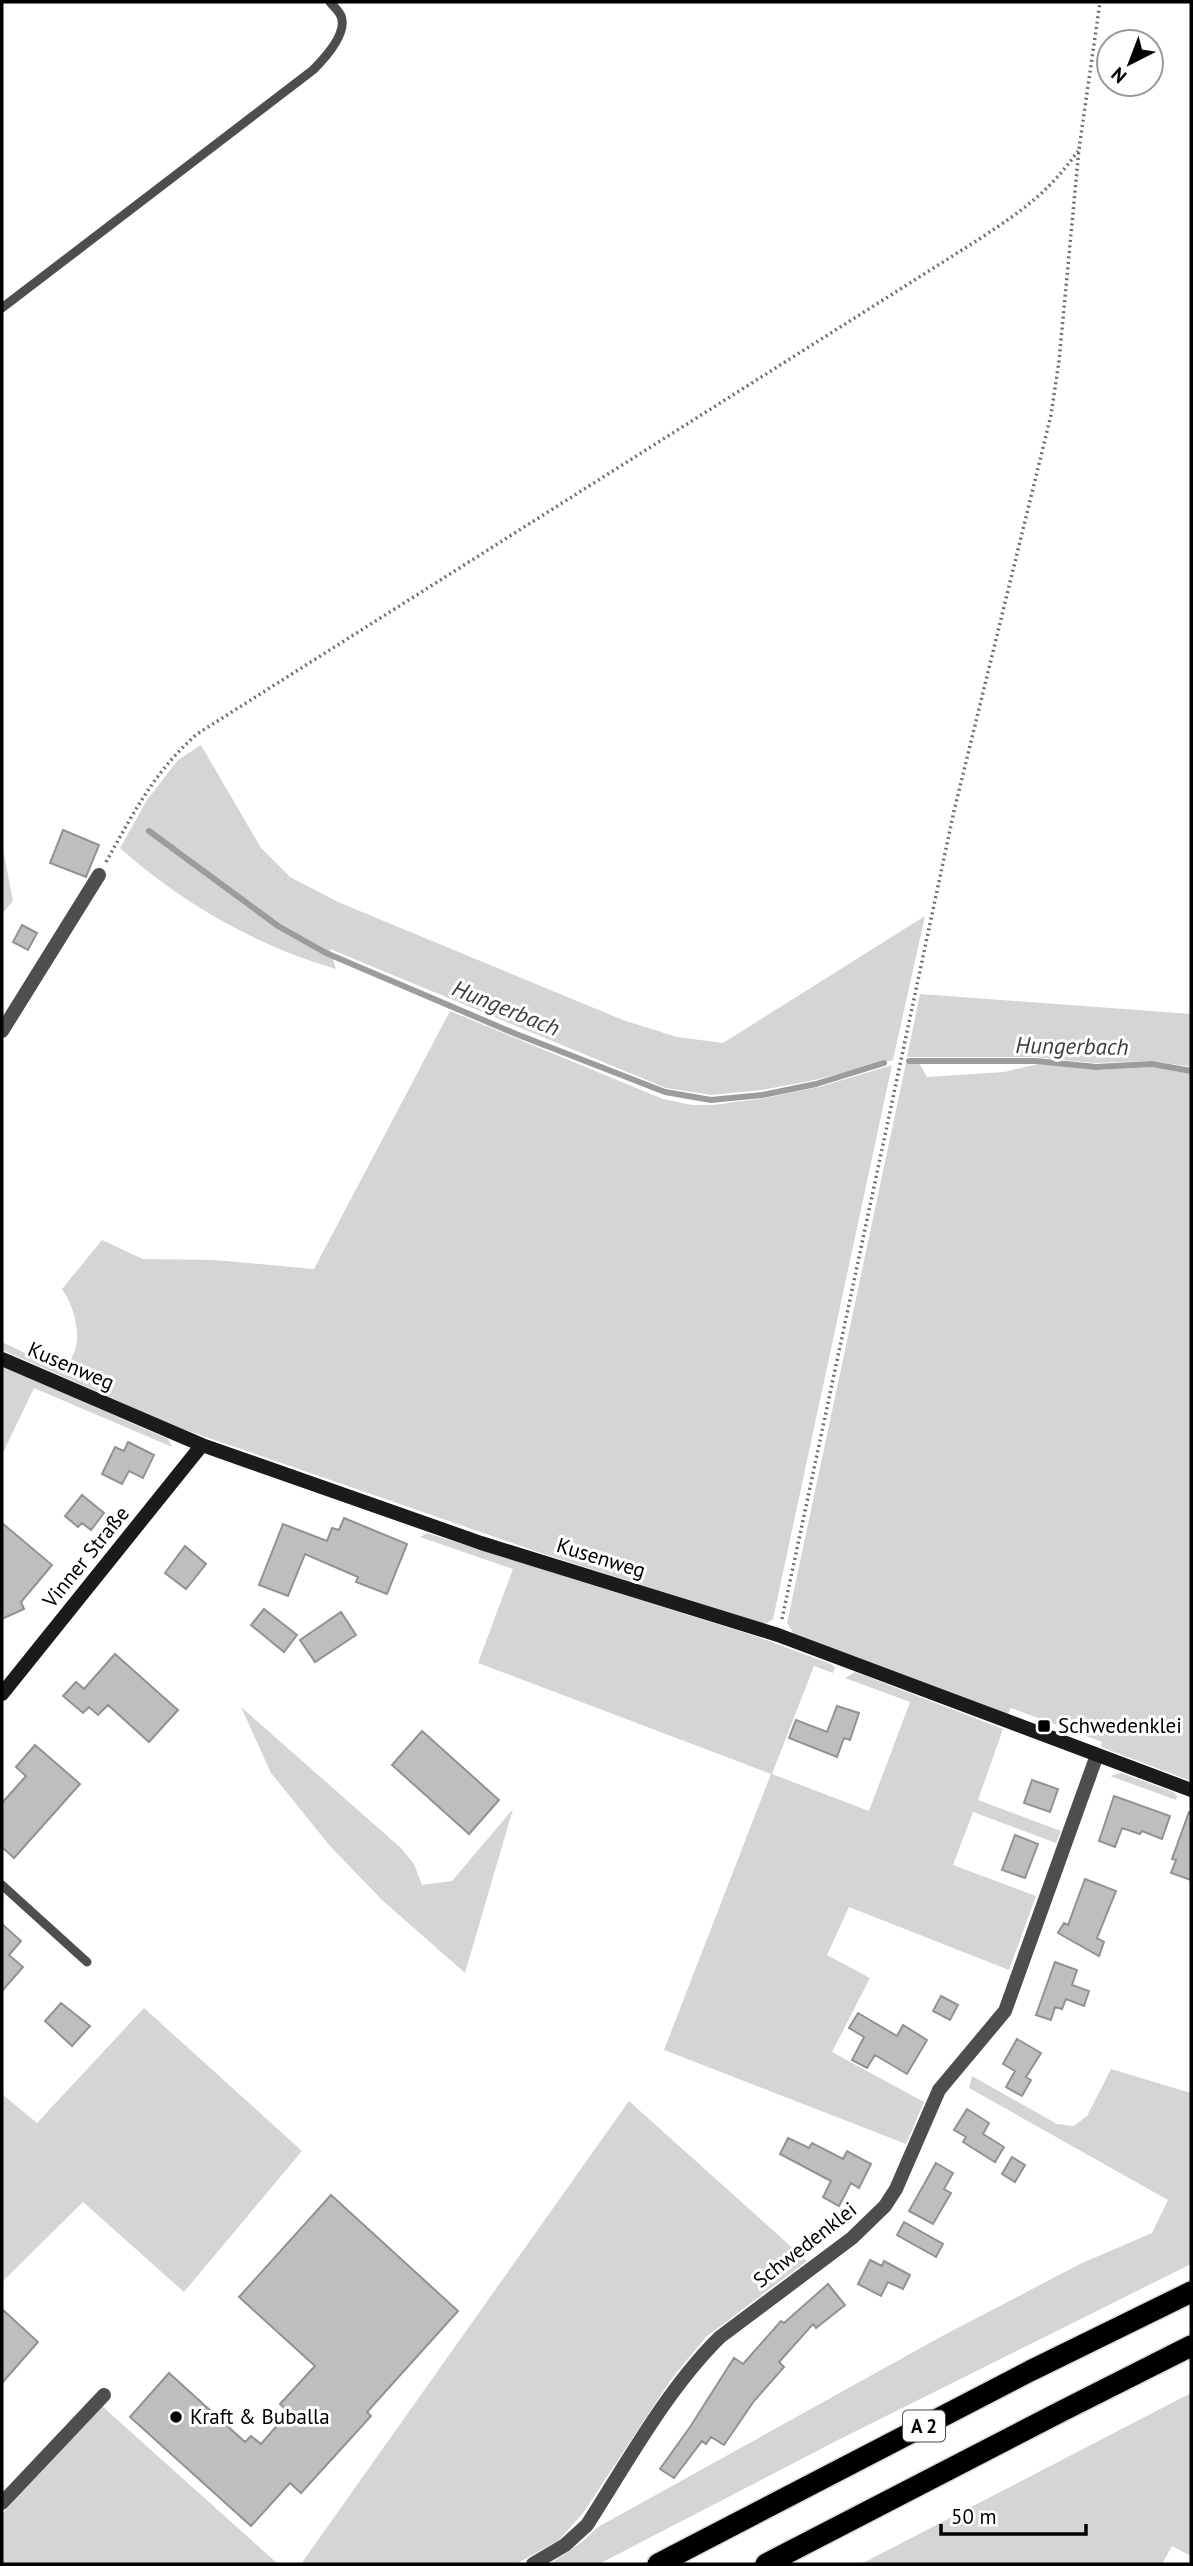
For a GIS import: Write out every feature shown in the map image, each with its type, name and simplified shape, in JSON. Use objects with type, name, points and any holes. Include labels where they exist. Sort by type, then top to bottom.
[{"type":"highway","name":"A 2","points":[[659,2564],[1030,2371],[1191,2292]]},
{"type":"highway","name":"A 2","points":[[766,2564],[1191,2346]]},
{"type":"street","points":[[2,1031],[99,875]]},
{"type":"street","name":"Kusenweg","points":[[2,1359],[202,1445],[481,1543],[778,1635],[1191,1790]]},
{"type":"street","name":"Vinner Straße","points":[[2,1694],[202,1445]]},
{"type":"street","name":"Schwedenklei","points":[[533,2564],[565,2545],[587,2525],[683,2379],[703,2354],[720,2337],[852,2238],[885,2206],[896,2189],[939,2090],[1005,2011],[1097,1755]]},
{"type":"street","points":[[2,2503],[104,2395]]},
{"type":"lane","points":[[2,308],[313,70],[326,57],[337,39],[342,22],[341,15],[330,2]]},
{"type":"lane","points":[[2,1885],[87,1962]]},
{"type":"path","points":[[778,1635],[954,811],[1051,415],[1059,361],[1079,149],[1100,2]]},
{"type":"path","points":[[99,875],[147,789],[173,755],[197,734],[981,238],[1031,204],[1058,179],[1079,149]]},
{"type":"shaded area","points":[[201,745],[261,848],[290,877],[338,902],[623,1020],[677,1037],[723,1043],[925,916],[893,1060],[762,1090],[711,1095],[666,1088],[330,949],[336,969],[249,935],[168,887],[120,848],[147,800],[178,760]]},
{"type":"shaded area","points":[[2,844],[13,901],[2,914]]},
{"type":"shaded area","points":[[920,994],[1191,1014],[1191,1067],[1153,1061],[1094,1063],[1035,1057],[907,1057]]},
{"type":"shaded area","points":[[450,1011],[663,1099],[692,1105],[765,1098],[819,1087],[892,1065],[773,1619],[765,1624],[544,1554],[180,1428],[2,1350],[2,1342],[63,1371],[74,1353],[77,1335],[73,1310],[62,1289],[102,1240],[143,1259],[215,1260],[314,1269]]},
{"type":"shaded area","points":[[906,1063],[919,1063],[927,1077],[1004,1072],[1038,1064],[1096,1070],[1152,1067],[1191,1074],[1191,1781],[1101,1747],[1102,1742],[1011,1708],[1008,1714],[794,1634],[787,1623]]},
{"type":"shaded area","points":[[2,1366],[168,1439],[172,1447],[34,1388],[2,1455]]},
{"type":"shaded area","points":[[427,1533],[758,1637],[831,1664],[835,1668],[833,1673],[814,1666],[772,1774],[869,1811],[910,1702],[845,1678],[855,1672],[1003,1729],[978,1800],[1061,1831],[1056,1843],[973,1812],[953,1865],[1036,1896],[1009,1970],[849,1907],[827,1955],[870,1978],[832,2052],[924,2102],[906,2144],[664,2050],[771,1774],[478,1663],[513,1569],[420,1537]]},
{"type":"shaded area","points":[[241,1707],[401,1848],[414,1864],[422,1885],[452,1881],[513,1809],[465,1973],[382,1900],[330,1846],[271,1773]]},
{"type":"shaded area","points":[[1121,1773],[1173,1792],[1177,1796],[1176,1800],[1110,1776]]},
{"type":"shaded area","points":[[144,2008],[302,2151],[184,2292],[83,2202],[2,2282],[2,2094],[37,2123]]},
{"type":"shaded area","points":[[1111,2069],[1191,2093],[1191,2264],[838,2440],[599,2564],[550,2564],[582,2542],[598,2527],[944,2335],[1082,2263],[1152,2233],[1168,2200],[969,2088],[972,2076],[1057,2124],[1074,2126],[1087,2116]]},
{"type":"shaded area","points":[[629,2101],[807,2261],[706,2337],[672,2378],[583,2513],[559,2540],[516,2564],[301,2564]]},
{"type":"shaded area","points":[[1191,2393],[1191,2556],[1172,2546],[1162,2564],[861,2564]]},
{"type":"shaded area","points":[[102,2406],[278,2564],[2,2564],[2,2514]]},
{"type":"building","points":[[63,830],[99,845],[86,877],[50,863]]},
{"type":"building","points":[[22,925],[37,933],[28,950],[13,942]]},
{"type":"building","points":[[128,1442],[154,1455],[143,1478],[129,1471],[122,1484],[102,1474],[115,1447],[124,1451]]},
{"type":"building","points":[[82,1495],[104,1513],[91,1530],[82,1523],[78,1527],[65,1516]]},
{"type":"building","points":[[344,1518],[407,1544],[387,1594],[356,1582],[358,1577],[305,1554],[288,1596],[259,1585],[283,1524],[327,1541],[332,1528],[339,1530]]},
{"type":"building","points":[[2,1523],[52,1565],[21,1602],[24,1609],[2,1619]]},
{"type":"building","points":[[185,1546],[206,1564],[186,1589],[165,1573]]},
{"type":"building","points":[[264,1609],[297,1635],[284,1652],[251,1625]]},
{"type":"building","points":[[341,1612],[356,1635],[315,1662],[300,1640]]},
{"type":"building","points":[[115,1654],[178,1710],[149,1742],[108,1705],[98,1715],[89,1707],[83,1713],[63,1696],[76,1682],[84,1689]]},
{"type":"building","points":[[837,1706],[859,1713],[850,1740],[844,1738],[837,1757],[789,1738],[796,1720],[827,1732]]},
{"type":"building","points":[[422,1731],[499,1800],[469,1834],[392,1765]]},
{"type":"building","points":[[35,1745],[80,1784],[14,1858],[2,1847],[2,1803],[26,1776],[16,1767]]},
{"type":"building","points":[[1032,1780],[1058,1789],[1050,1812],[1024,1803]]},
{"type":"building","points":[[1114,1796],[1170,1816],[1162,1839],[1142,1831],[1140,1834],[1122,1828],[1115,1847],[1099,1841]]},
{"type":"building","points":[[1189,1812],[1191,1880],[1171,1873],[1176,1860],[1172,1859]]},
{"type":"building","points":[[1015,1835],[1038,1844],[1025,1878],[1002,1870]]},
{"type":"building","points":[[1085,1879],[1116,1891],[1097,1938],[1104,1942],[1099,1956],[1058,1933],[1064,1923],[1068,1925]]},
{"type":"building","points":[[2,1924],[21,1941],[9,1955],[23,1967],[2,1991]]},
{"type":"building","points":[[1055,1962],[1077,1970],[1072,1985],[1089,1991],[1084,2006],[1066,1999],[1062,2009],[1055,2007],[1051,2020],[1036,2015]]},
{"type":"building","points":[[941,1996],[958,2005],[950,2020],[933,2011]]},
{"type":"building","points":[[61,2003],[90,2026],[72,2046],[45,2021]]},
{"type":"building","points":[[858,2013],[897,2036],[903,2025],[927,2040],[907,2074],[875,2055],[867,2068],[852,2060],[864,2037],[849,2028]]},
{"type":"building","points":[[1017,2039],[1041,2053],[1026,2077],[1031,2080],[1022,2096],[1006,2087],[1015,2071],[1003,2064]]},
{"type":"building","points":[[967,2109],[989,2123],[983,2134],[1004,2147],[995,2162],[963,2142],[966,2137],[954,2130]]},
{"type":"building","points":[[788,2138],[809,2148],[812,2143],[843,2159],[847,2151],[871,2164],[859,2188],[851,2183],[839,2206],[823,2197],[831,2181],[780,2154]]},
{"type":"building","points":[[1012,2157],[1025,2165],[1015,2182],[1002,2174]]},
{"type":"building","points":[[936,2163],[953,2173],[944,2189],[951,2193],[933,2224],[909,2211]]},
{"type":"building","points":[[331,2195],[458,2311],[367,2412],[371,2416],[301,2493],[290,2483],[251,2526],[130,2417],[169,2373],[245,2442],[251,2436],[261,2444],[289,2412],[280,2404],[315,2366],[239,2297]]},
{"type":"building","points":[[904,2222],[943,2244],[936,2257],[897,2235]]},
{"type":"building","points":[[870,2260],[882,2266],[884,2261],[910,2275],[903,2289],[888,2282],[881,2296],[858,2284]]},
{"type":"building","points":[[828,2284],[845,2305],[816,2328],[813,2324],[779,2362],[784,2367],[754,2401],[724,2445],[711,2437],[706,2444],[702,2441],[674,2478],[660,2469],[734,2358],[743,2364],[781,2321],[784,2323]]},
{"type":"building","points":[[2,2309],[38,2342],[2,2383]]},
{"type":"waterway","name":"Hungerbach","points":[[149,831],[278,926],[326,953],[516,1034],[665,1092],[711,1100],[762,1095],[816,1084],[884,1063]]},
{"type":"waterway","name":"Hungerbach","points":[[909,1061],[1036,1061],[1096,1067],[1152,1064],[1191,1071]]},
{"type":"place","name":"Schwedenklei","points":[[1044,1726]]},
{"type":"place","name":"Kraft & Buballa","points":[[176,2417]]}]
